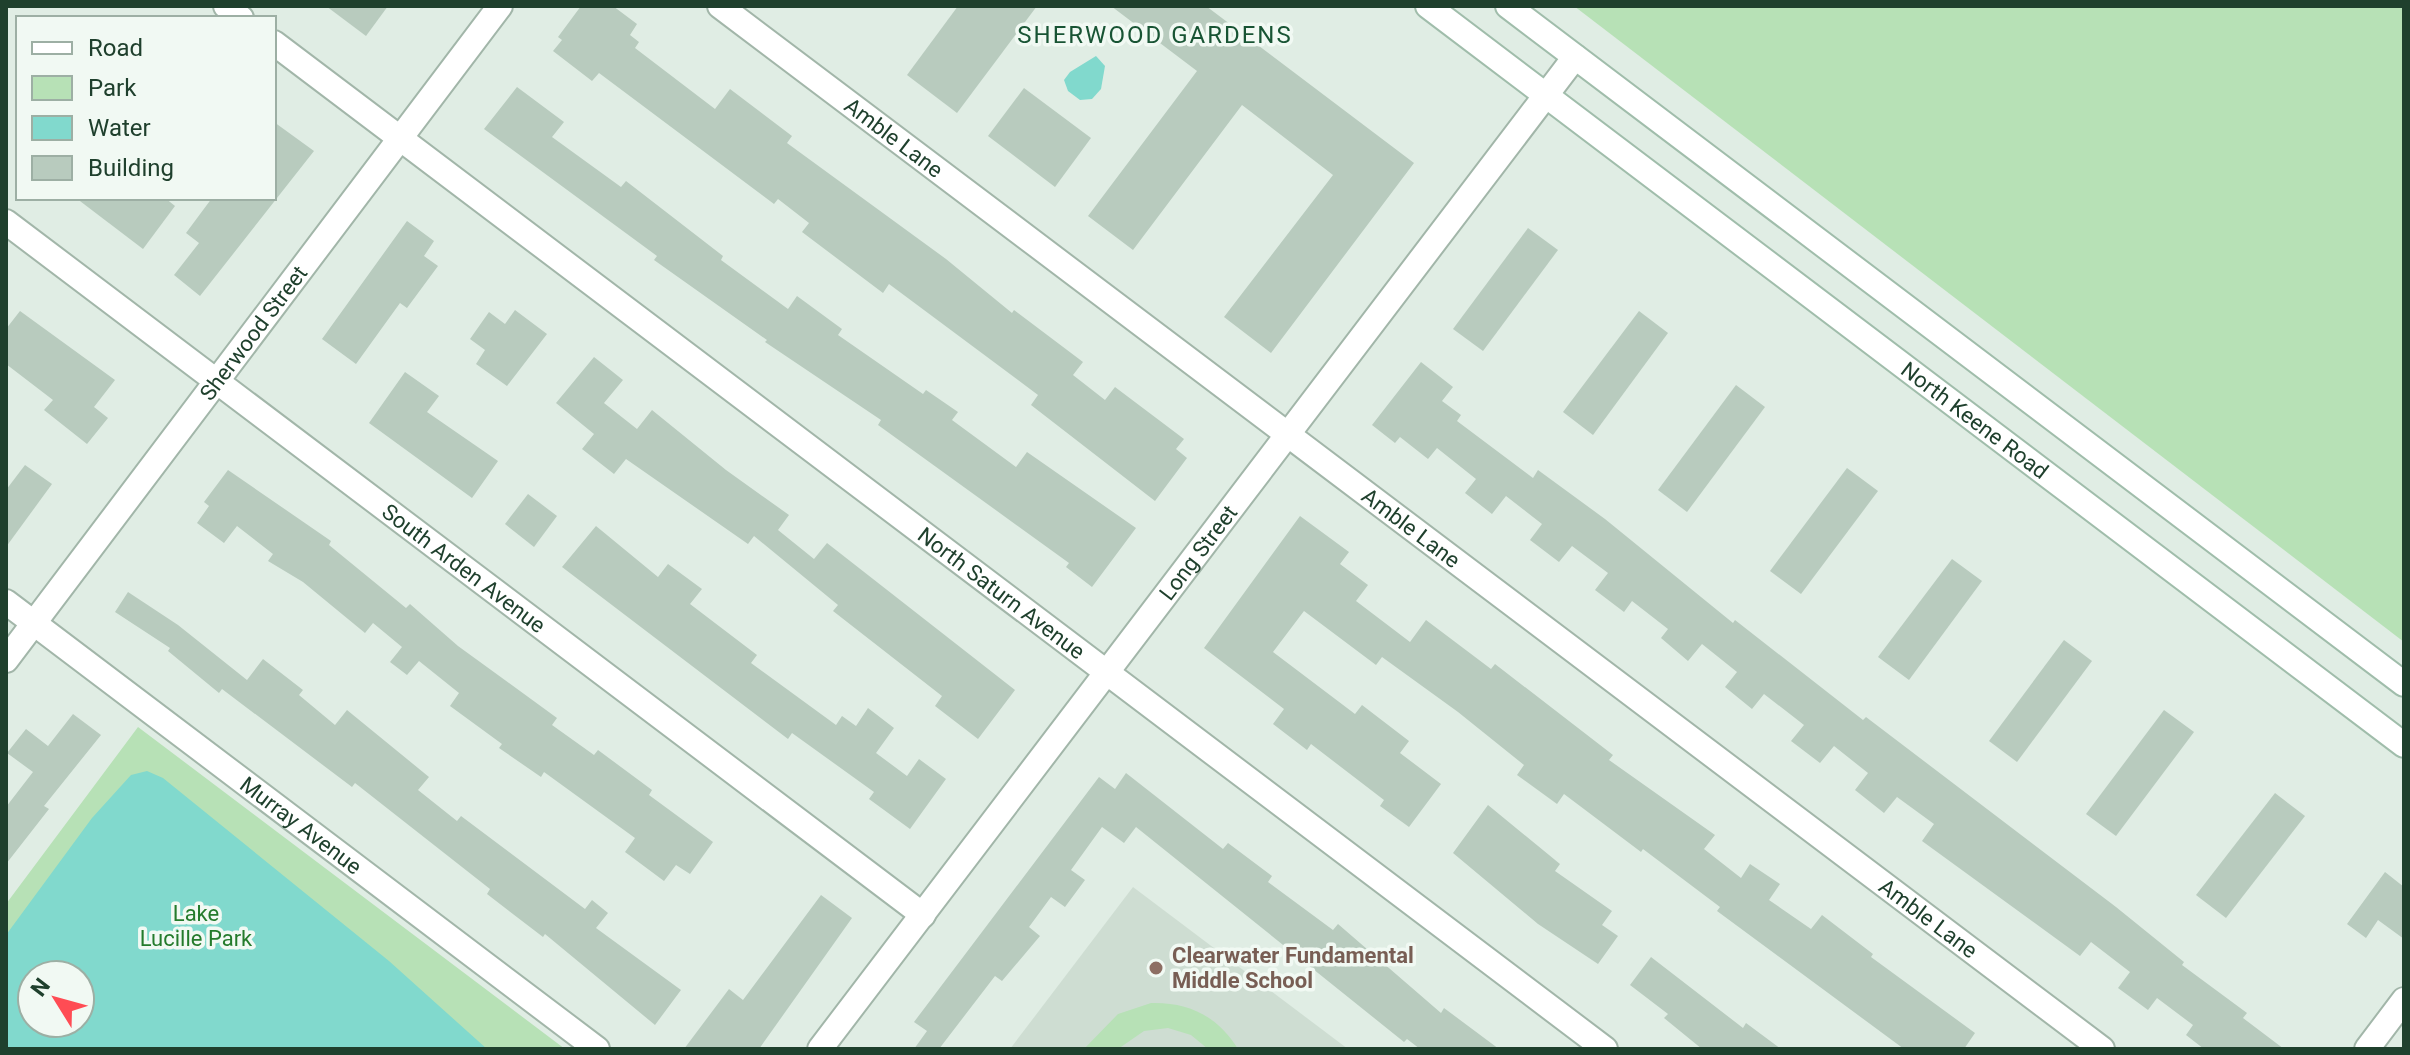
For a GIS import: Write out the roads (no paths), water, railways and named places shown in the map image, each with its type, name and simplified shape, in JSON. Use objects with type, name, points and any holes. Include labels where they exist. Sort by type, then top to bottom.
[{"type":"street","name":"Sherwood Street","points":[[6,660],[500,6]]},
{"type":"street","name":"Amble Lane","points":[[720,6],[2102,1049]]},
{"type":"street","name":"North Keene Road","points":[[1428,6],[2404,745]]},
{"type":"street","points":[[1508,6],[2404,684]]},
{"type":"street","name":"North Saturn Avenue","points":[[276,45],[1605,1049]]},
{"type":"street","name":"Long Street","points":[[820,1049],[1575,57]]},
{"type":"street","name":"South Arden Avenue","points":[[6,222],[923,915]]},
{"type":"street","name":"Murray Avenue","points":[[6,602],[597,1049]]},
{"type":"street","points":[[2367,1049],[2404,1000]]},
{"type":"water","points":[[1096,56],[1105,66],[1101,89],[1092,99],[1080,100],[1068,91],[1064,80],[1070,72]]},
{"type":"water","name":"Lake Lucille Park","points":[[147,771],[163,778],[389,961],[487,1049],[6,1049],[6,935],[92,818],[131,775]]},
{"type":"place","name":"Clearwater Fundamental Middle School","points":[[1156,968]]},
{"type":"district","name":"SHERWOOD GARDENS","points":[[1155,35]]}]
